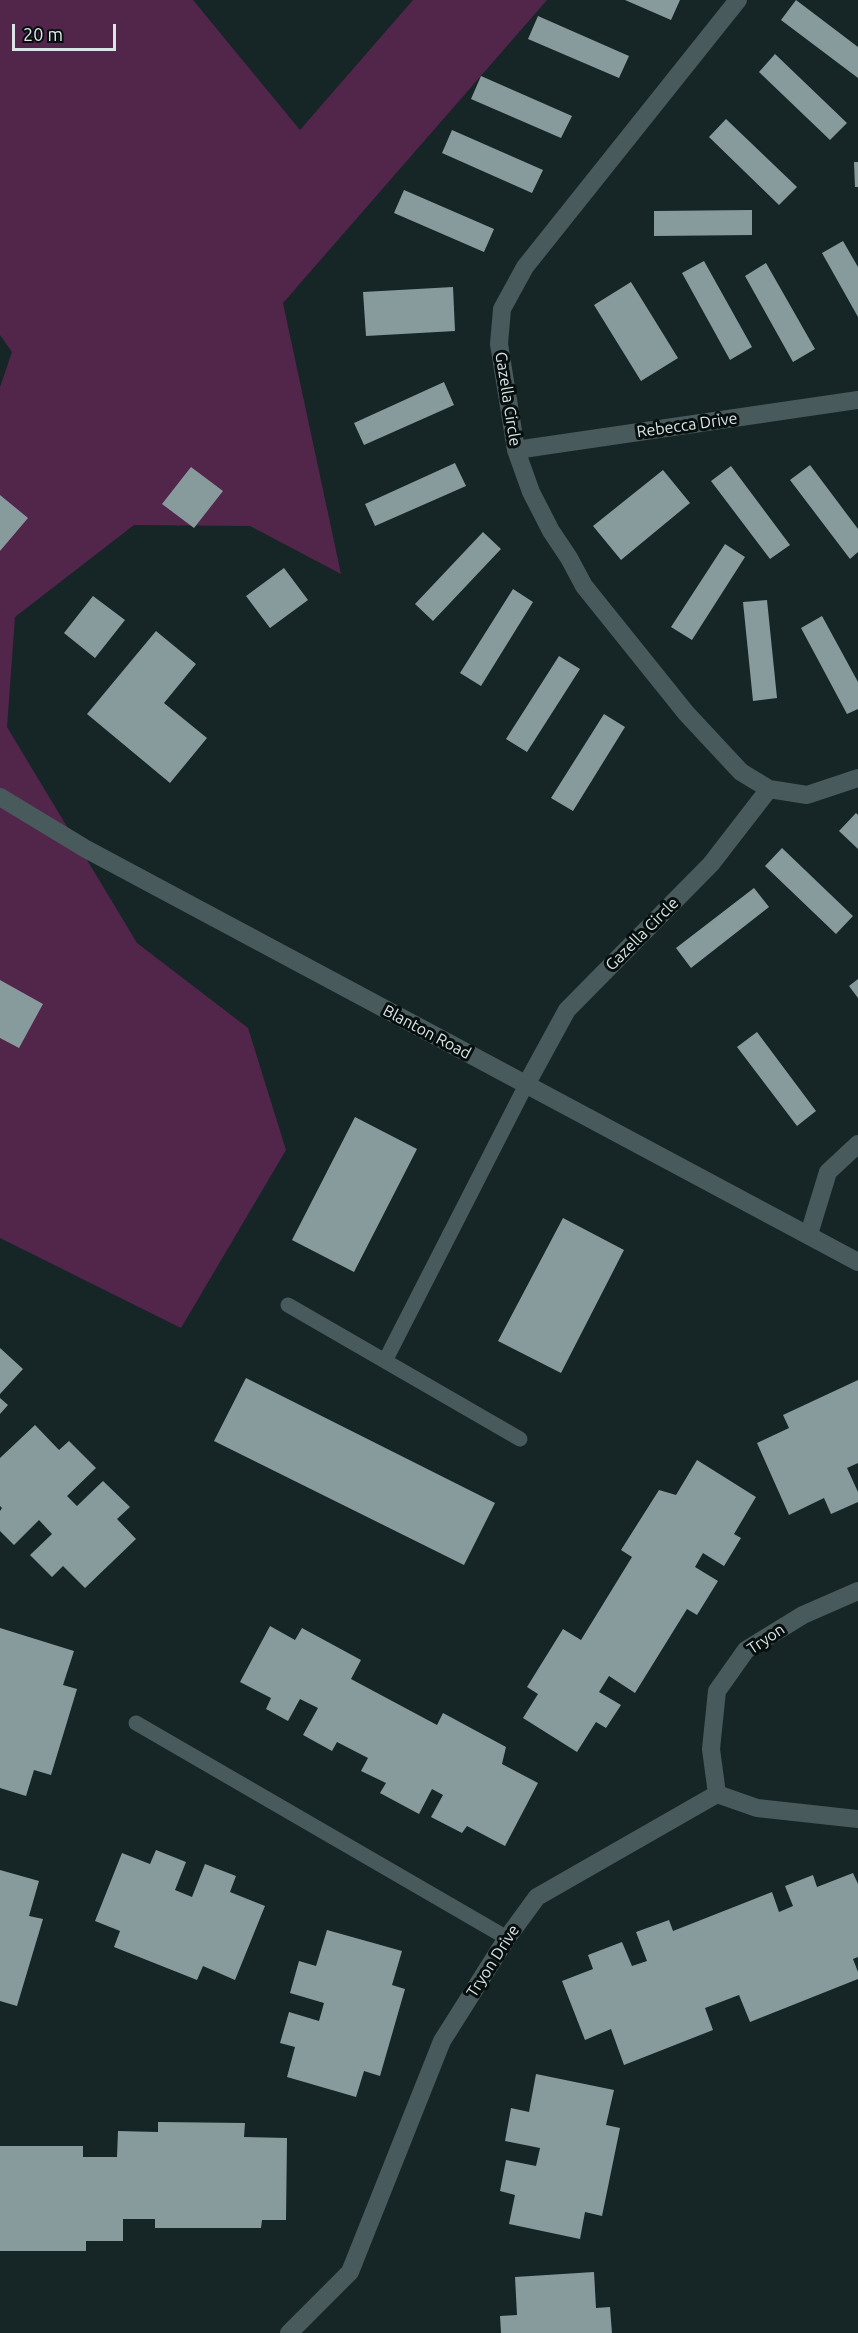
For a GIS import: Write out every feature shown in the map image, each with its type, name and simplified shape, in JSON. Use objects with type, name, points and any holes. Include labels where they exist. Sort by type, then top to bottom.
[{"type":"street","name":"Gazella Circle","points":[[738,0],[525,267],[502,309],[499,344],[516,450],[531,492],[584,586],[686,713],[741,772],[769,789],[807,795],[858,778]]},
{"type":"street","name":"Rebecca Drive","points":[[516,450],[858,400]]},
{"type":"street","name":"Gazella Circle","points":[[526,1085],[567,1010],[711,864],[769,789]]},
{"type":"street","name":"Blanton Road","points":[[0,797],[86,849],[858,1262]]},
{"type":"street","points":[[809,1234],[828,1172],[858,1144]]},
{"type":"street","name":"Tryon","points":[[717,1794],[711,1749],[717,1692],[746,1650],[803,1615],[858,1591]]},
{"type":"street","points":[[717,1794],[757,1808],[858,1819]]},
{"type":"street","name":"Tryon Drive","points":[[289,2333],[350,2272],[442,2041],[507,1938],[537,1897],[717,1794]]},
{"type":"lane","points":[[385,1361],[526,1085]]},
{"type":"lane","points":[[288,1305],[520,1439]]},
{"type":"lane","points":[[136,1723],[507,1938]]},
{"type":"shaded area","points":[[0,0],[193,0],[300,130],[413,0],[547,0],[283,303],[341,574],[250,526],[134,525],[15,617],[7,727],[137,943],[248,1028],[286,1150],[181,1328],[0,1238],[0,387],[12,352],[0,335]]},
{"type":"building","points":[[625,0],[680,0],[671,20]]},
{"type":"building","points":[[796,0],[858,47],[858,78],[781,20]]},
{"type":"building","points":[[538,16],[629,56],[619,78],[528,39]]},
{"type":"building","points":[[775,54],[847,123],[830,140],[759,72]]},
{"type":"building","points":[[481,76],[572,116],[561,138],[471,99]]},
{"type":"building","points":[[726,119],[797,187],[779,205],[709,137]]},
{"type":"building","points":[[452,130],[543,170],[532,193],[442,153]]},
{"type":"building","points":[[854,162],[858,162],[858,187],[855,187]]},
{"type":"building","points":[[404,190],[494,229],[484,252],[394,213]]},
{"type":"building","points":[[752,210],[752,235],[654,236],[654,211]]},
{"type":"building","points":[[843,241],[858,267],[858,317],[822,253]]},
{"type":"building","points":[[704,261],[752,347],[730,360],[682,273]]},
{"type":"building","points":[[766,263],[815,349],[793,362],[745,276]]},
{"type":"building","points":[[631,282],[678,358],[641,381],[594,305]]},
{"type":"building","points":[[453,287],[455,331],[366,336],[363,292]]},
{"type":"building","points":[[444,382],[454,405],[364,445],[354,423]]},
{"type":"building","points":[[455,463],[466,486],[375,526],[365,504]]},
{"type":"building","points":[[810,465],[858,529],[858,552],[850,559],[790,480]]},
{"type":"building","points":[[731,466],[790,545],[770,559],[711,481]]},
{"type":"building","points":[[191,467],[223,491],[194,528],[162,504]]},
{"type":"building","points":[[663,470],[690,503],[621,560],[593,526]]},
{"type":"building","points":[[0,495],[28,518],[0,551]]},
{"type":"building","points":[[483,532],[501,549],[433,621],[415,604]]},
{"type":"building","points":[[725,544],[745,557],[692,640],[671,627]]},
{"type":"building","points":[[284,568],[308,600],[270,628],[246,596]]},
{"type":"building","points":[[513,589],[533,602],[481,686],[460,673]]},
{"type":"building","points":[[93,596],[125,620],[95,658],[64,633]]},
{"type":"building","points":[[767,600],[777,698],[753,701],[743,602]]},
{"type":"building","points":[[822,616],[858,682],[858,709],[847,714],[801,628]]},
{"type":"building","points":[[156,631],[196,664],[164,703],[207,738],[170,783],[87,714]]},
{"type":"building","points":[[559,656],[580,669],[527,752],[506,739]]},
{"type":"building","points":[[604,714],[625,727],[573,811],[551,798]]},
{"type":"building","points":[[856,813],[858,815],[858,849],[839,831]]},
{"type":"building","points":[[782,848],[853,916],[836,934],[765,866]]},
{"type":"building","points":[[754,888],[769,907],[691,968],[676,948]]},
{"type":"building","points":[[858,979],[858,998],[849,986]]},
{"type":"building","points":[[0,980],[43,1004],[19,1048],[0,1038]]},
{"type":"building","points":[[757,1032],[816,1111],[797,1126],[737,1047]]},
{"type":"building","points":[[355,1117],[417,1149],[354,1272],[292,1240]]},
{"type":"building","points":[[563,1218],[624,1250],[561,1373],[498,1341]]},
{"type":"building","points":[[0,1348],[23,1369],[0,1394]]},
{"type":"building","points":[[246,1378],[495,1503],[464,1565],[214,1441]]},
{"type":"building","points":[[858,1380],[858,1463],[847,1468],[858,1492],[858,1502],[831,1514],[824,1498],[789,1515],[757,1443],[789,1428],[783,1415]]},
{"type":"building","points":[[0,1398],[8,1405],[0,1414]]},
{"type":"building","points":[[35,1425],[59,1450],[69,1441],[96,1468],[67,1496],[77,1506],[103,1481],[130,1507],[117,1519],[136,1539],[85,1588],[63,1566],[52,1577],[30,1555],[52,1534],[39,1520],[14,1545],[0,1531],[2,1508],[0,1506],[0,1458]]},
{"type":"building","points":[[697,1460],[756,1497],[734,1534],[741,1538],[724,1566],[703,1553],[695,1567],[718,1581],[697,1615],[687,1609],[635,1693],[609,1676],[599,1692],[621,1705],[606,1728],[596,1722],[577,1752],[523,1718],[538,1694],[527,1687],[563,1629],[581,1640],[632,1557],[621,1550],[659,1490],[676,1495]]},
{"type":"building","points":[[270,1626],[295,1640],[302,1628],[361,1660],[351,1679],[437,1725],[443,1713],[506,1747],[502,1764],[538,1783],[505,1846],[467,1826],[462,1833],[431,1817],[443,1795],[432,1789],[419,1814],[380,1793],[386,1783],[361,1771],[368,1758],[337,1742],[332,1751],[303,1735],[318,1708],[300,1699],[288,1721],[266,1709],[271,1698],[240,1682]]},
{"type":"building","points":[[0,1628],[74,1651],[63,1685],[77,1689],[51,1775],[34,1770],[26,1796],[0,1788]]},
{"type":"building","points":[[156,1850],[186,1862],[175,1890],[192,1897],[205,1864],[236,1876],[230,1892],[265,1906],[235,1980],[203,1966],[197,1980],[114,1947],[120,1931],[95,1921],[122,1853],[150,1864]]},
{"type":"building","points":[[0,1870],[39,1881],[29,1916],[43,1919],[17,2006],[0,2001]]},
{"type":"building","points":[[853,1873],[858,1884],[858,1957],[853,1959],[858,1979],[750,2022],[739,1995],[705,2008],[713,2030],[624,2065],[611,2029],[585,2040],[562,1981],[593,1969],[588,1955],[622,1942],[632,1966],[647,1961],[636,1932],[669,1920],[673,1931],[772,1892],[779,1912],[793,1906],[785,1886],[813,1875],[817,1887]]},
{"type":"building","points":[[327,1930],[402,1951],[392,1985],[405,1989],[380,2076],[364,2071],[356,2097],[287,2077],[295,2047],[280,2043],[289,2012],[319,2021],[324,2003],[290,1993],[299,1961],[316,1966]]},
{"type":"building","points":[[536,2074],[614,2090],[606,2125],[620,2128],[602,2216],[585,2212],[580,2239],[509,2224],[515,2195],[500,2191],[506,2160],[536,2166],[540,2148],[505,2141],[511,2108],[529,2112]]},
{"type":"building","points":[[158,2122],[245,2123],[244,2137],[287,2138],[286,2220],[262,2220],[261,2228],[155,2228],[155,2219],[123,2219],[123,2241],[86,2241],[86,2251],[0,2251],[0,2146],[83,2146],[83,2157],[117,2157],[118,2131],[158,2132]]},
{"type":"building","points":[[594,2272],[596,2308],[610,2307],[612,2333],[501,2333],[500,2316],[517,2315],[515,2277]]}]
